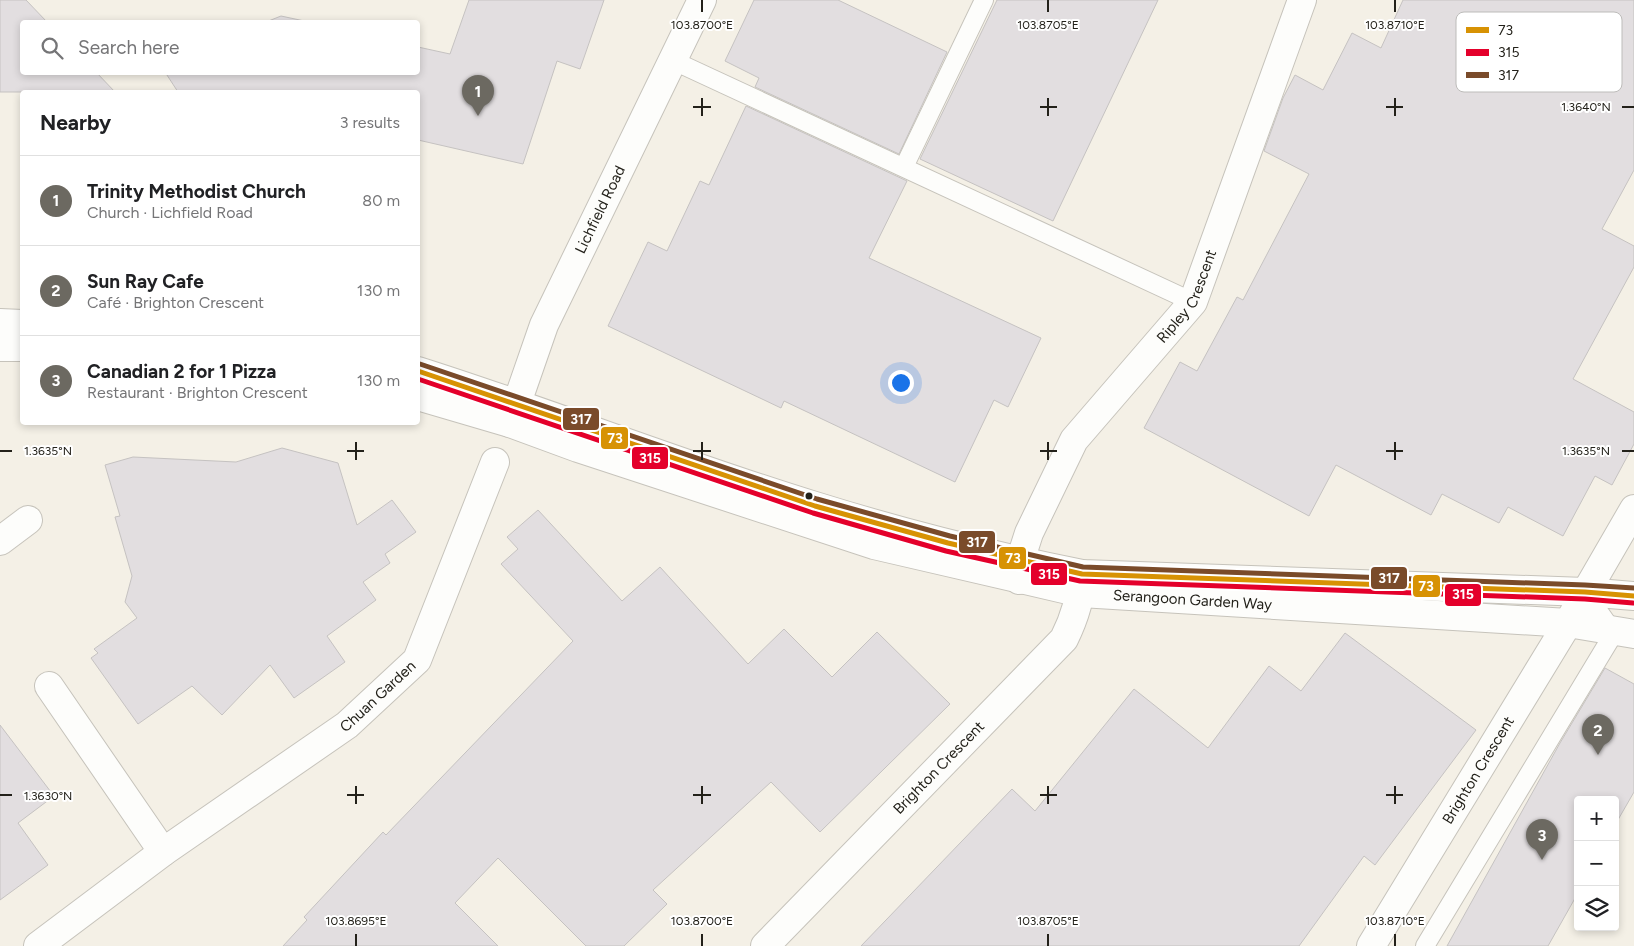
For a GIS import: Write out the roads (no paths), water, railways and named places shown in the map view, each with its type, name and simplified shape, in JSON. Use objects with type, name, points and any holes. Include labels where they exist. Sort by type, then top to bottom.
[{"type":"street","name":"Lichfield Road","points":[[514,412],[544,325],[702,0]]},
{"type":"street","name":"Ripley Crescent","points":[[1020,571],[1029,533],[1074,440],[1193,302],[1302,0]]},
{"type":"street","points":[[0,323],[20,324]]},
{"type":"street","points":[[0,347],[20,347]]},
{"type":"street","name":"Serangoon Garden Way","points":[[420,372],[514,412],[587,451],[874,545],[1082,583],[1568,623],[1624,634]]},
{"type":"street","name":"Serangoon Garden Way","points":[[420,396],[514,412]]},
{"type":"street","name":"Chuan Garden","points":[[38,946],[163,852],[347,725],[417,660],[495,462]]},
{"type":"street","points":[[1585,592],[1634,509]]},
{"type":"street","points":[[0,541],[28,520]]},
{"type":"street","name":"Serangoon Garden Way","points":[[1082,583],[1585,592],[1634,596]]},
{"type":"street","name":"Brighton Crescent","points":[[766,946],[1064,639],[1075,617],[1082,583]]},
{"type":"street","name":"Brighton Crescent","points":[[1371,946],[1585,592]]},
{"type":"street","points":[[49,686],[163,852]]},
{"type":"lane","points":[[904,168],[984,0]]},
{"type":"lane","points":[[674,61],[1193,302]]},
{"type":"lane","points":[[1425,946],[1624,634],[1585,592]]},
{"type":"place","name":"Trinity Methodist Church","points":[[478,116]]},
{"type":"place","name":"Sun Ray Cafe","points":[[1598,755]]},
{"type":"place","name":"Canadian 2 for 1 Pizza","points":[[1542,860]]}]
